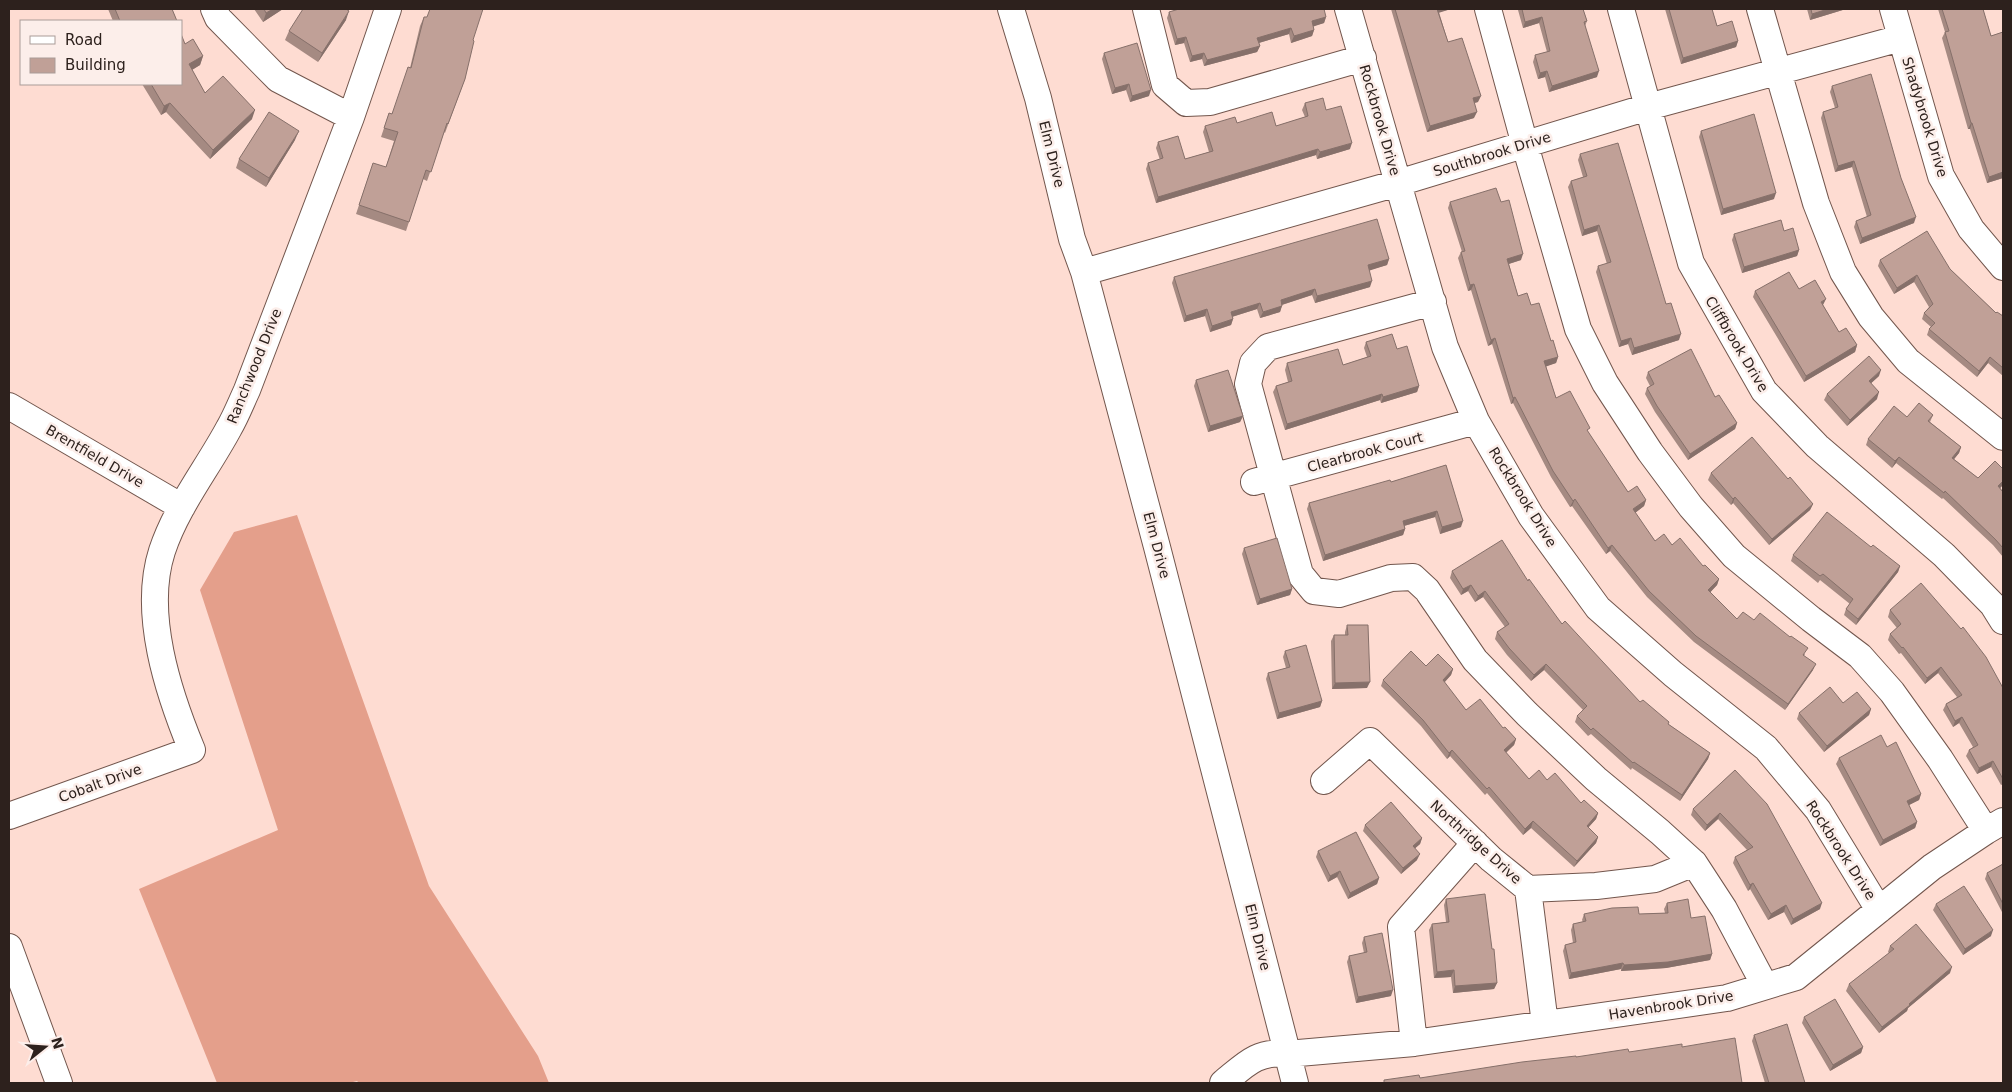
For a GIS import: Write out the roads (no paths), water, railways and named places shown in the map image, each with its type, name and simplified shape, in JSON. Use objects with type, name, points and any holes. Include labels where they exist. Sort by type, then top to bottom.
[{"type":"street","points":[[214,9],[218,18],[278,79],[351,117]]},
{"type":"street","name":"Ranchwood Drive","points":[[192,750],[179,718],[169,684],[158,629],[156,601],[162,551],[182,507],[229,428],[247,390],[351,117],[388,9]]},
{"type":"street","name":"Elm Drive","points":[[1011,9],[1038,98],[1072,239],[1084,272],[1158,547],[1295,1083]]},
{"type":"street","points":[[1146,9],[1165,85],[1186,102],[1210,102],[1363,58]]},
{"type":"street","name":"Rockbrook Drive","points":[[1348,9],[1446,347],[1476,421],[1531,516],[1598,608],[1673,674],[1766,748],[1818,810],[1879,910]]},
{"type":"street","points":[[1488,9],[1578,329],[1605,383],[1650,452],[1691,507],[1734,556],[1860,656],[1892,692],[1940,760],[1994,826]]},
{"type":"street","name":"Cliffbrook Drive","points":[[1621,9],[1691,263],[1764,391],[1817,446],[1944,554],[1993,605],[2003,621]]},
{"type":"street","points":[[1760,9],[1816,203],[1843,272],[1871,317],[1908,361],[2003,437]]},
{"type":"street","name":"Shadybrook Drive","points":[[1893,9],[1940,176],[1971,229],[1998,251]]},
{"type":"street","name":"Southbrook Drive","points":[[1084,272],[1398,183],[1648,107],[1901,38]]},
{"type":"street","points":[[1433,302],[1268,347],[1253,363],[1248,384],[1264,479],[1300,574],[1314,591],[1339,594],[1391,578],[1413,578],[1427,590],[1475,660],[1527,714],[1596,779],[1694,863],[1724,909],[1765,986]]},
{"type":"street","name":"Brentfield Drive","points":[[9,406],[182,507]]},
{"type":"street","name":"Clearbrook Court","points":[[1264,479],[1476,421]]},
{"type":"street","name":"Northridge Drive","points":[[1324,781],[1370,741],[1475,843],[1528,889],[1545,1024]]},
{"type":"street","name":"Cobalt Drive","points":[[9,816],[192,750]]},
{"type":"street","name":"Havenbrook Drive","points":[[1223,1083],[1250,1061],[1262,1054],[1274,1052],[1287,1054],[1414,1043],[1727,998],[1796,977],[1932,867],[1994,826]]},
{"type":"street","points":[[1414,1043],[1402,927],[1475,843]]},
{"type":"street","points":[[1528,889],[1596,886],[1655,879],[1694,863]]},
{"type":"street","points":[[9,947],[59,1083]]}]
